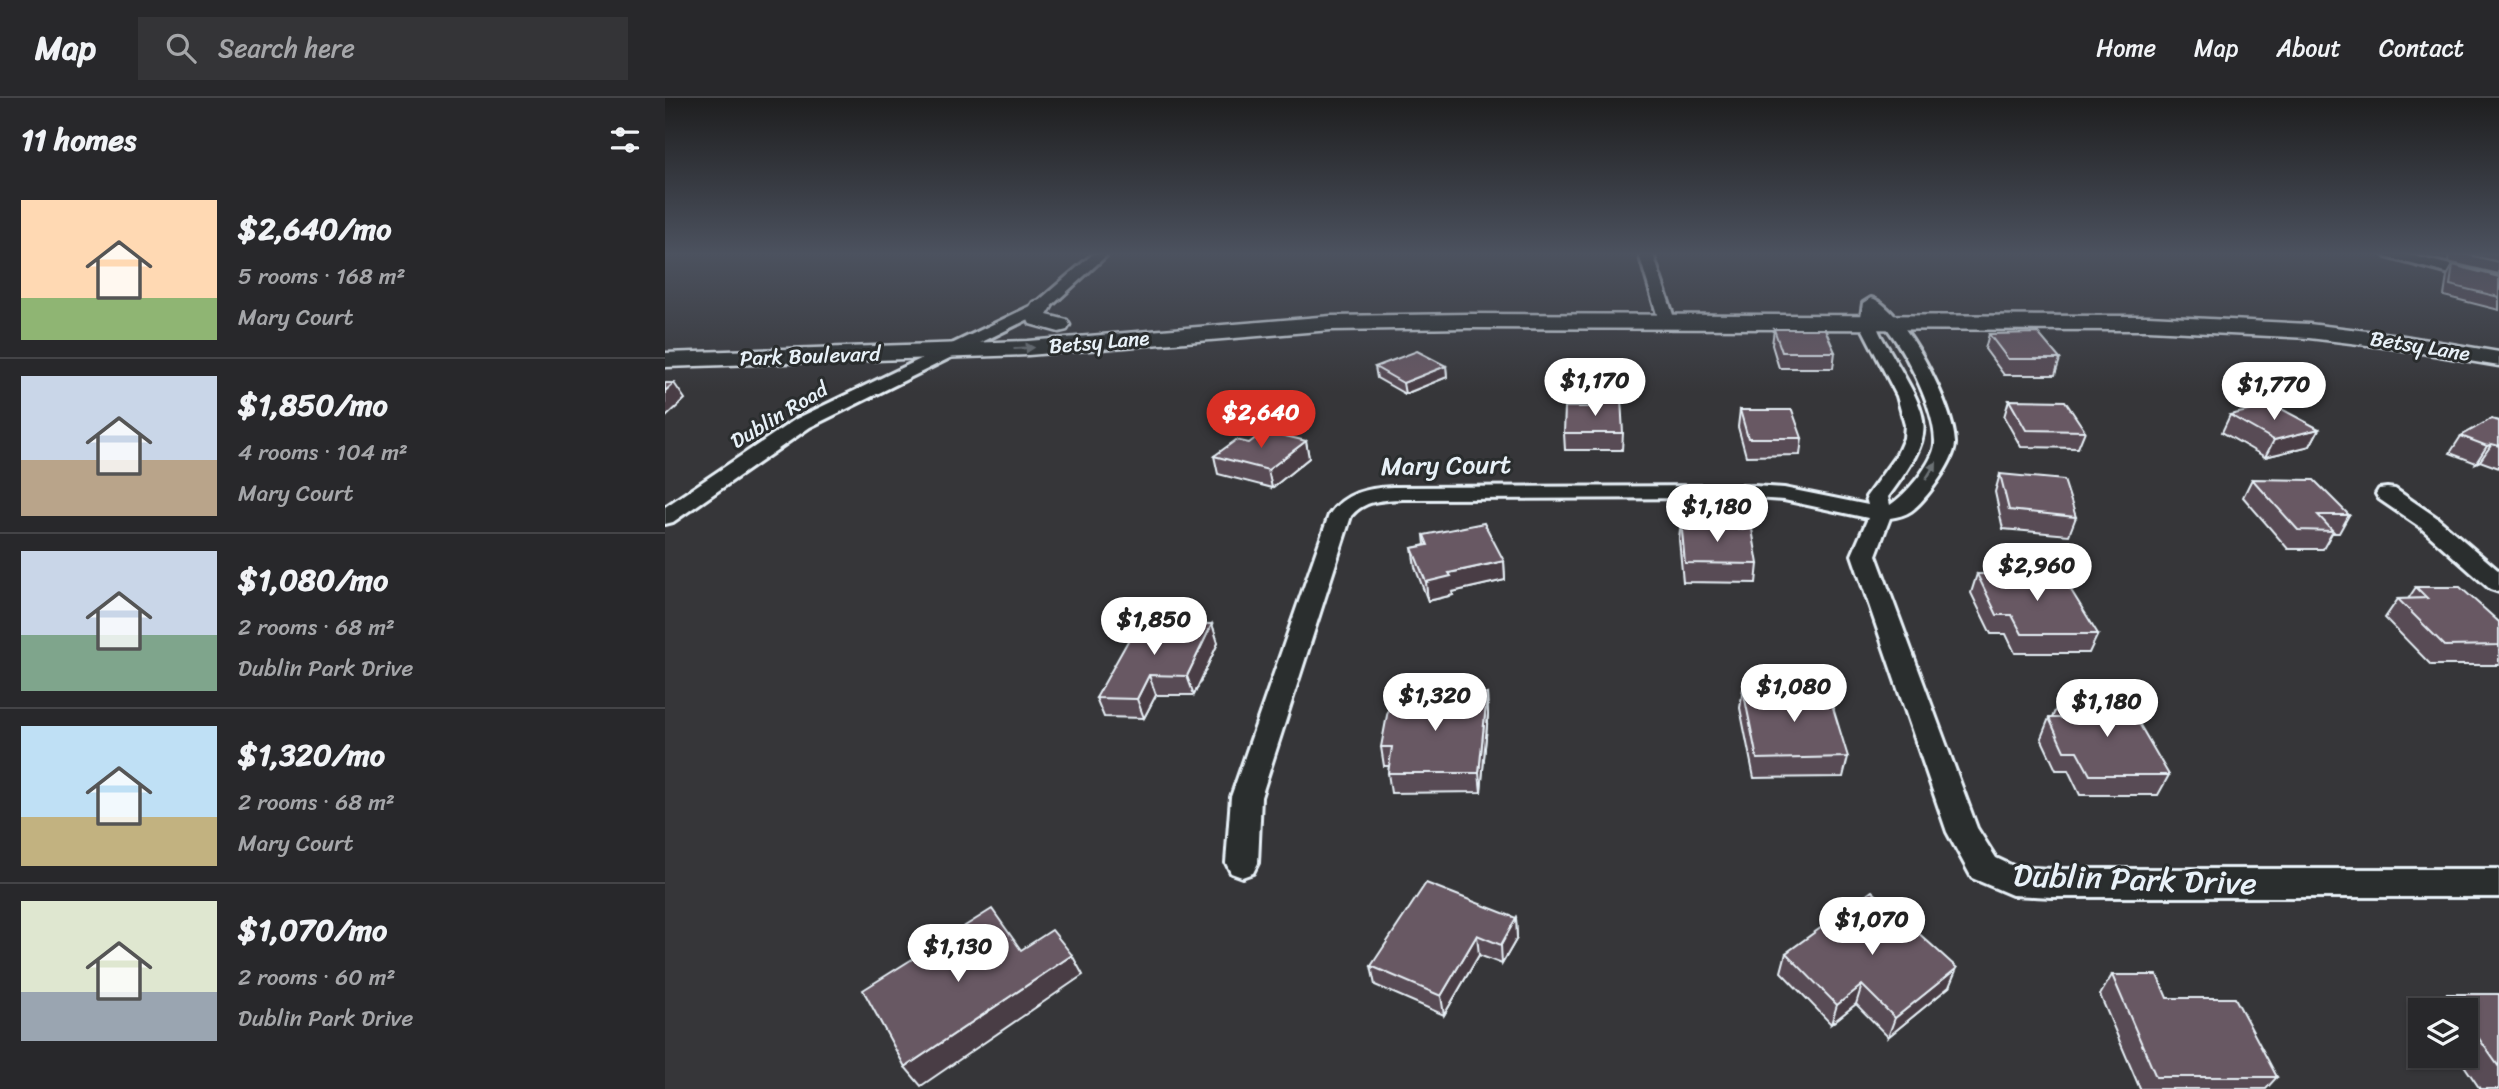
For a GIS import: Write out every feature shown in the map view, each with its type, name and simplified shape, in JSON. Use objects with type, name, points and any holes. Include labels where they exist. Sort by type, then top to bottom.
[{"type":"main road","name":"Betsy Lane","points":[[1001,329],[1333,313],[1869,313],[2197,306],[2326,317],[2499,341]]},
{"type":"main road","points":[[1041,307],[1036,314],[1038,319],[1059,325]]},
{"type":"main road","name":"Betsy Lane","points":[[955,351],[1333,313]]},
{"type":"main road","name":"Betsy Lane","points":[[1869,313],[1892,322],[2148,323],[2242,327],[2392,341],[2499,359]]},
{"type":"main road","name":"Park Boulevard","points":[[665,338],[755,338],[1001,329]]},
{"type":"main road","name":"Park Boulevard","points":[[665,360],[955,351]]},
{"type":"street","name":"Dublin Road","points":[[665,517],[803,423],[1001,329],[1051,300]]},
{"type":"street","points":[[1660,300],[1664,312]]},
{"type":"street","points":[[1869,313],[1888,364],[1907,402],[1914,431],[1944,436]]},
{"type":"street","points":[[1881,514],[1901,508],[1926,480],[1945,448],[1943,421],[1892,322]]},
{"type":"street","points":[[1888,364],[1915,363]]},
{"type":"street","name":"Dublin Park Drive","points":[[1914,431],[1914,437],[1902,462],[1877,497],[1881,514],[1864,555],[1963,832],[1984,868],[2012,881],[2052,883],[2499,883]]},
{"type":"street","name":"Mary Court","points":[[1242,863],[1246,797],[1340,515],[1349,503],[1369,494],[1754,492],[1784,494],[1881,514]]},
{"type":"street","points":[[2387,494],[2428,522],[2499,584]]},
{"type":"building","points":[[1774,329],[1825,329],[1835,352],[1782,352]]},
{"type":"building","points":[[2038,333],[2060,359],[2008,359],[1989,334]]},
{"type":"building","points":[[1417,351],[1446,366],[1403,383],[1375,367]]},
{"type":"building","points":[[665,383],[674,383],[665,391]]},
{"type":"building","points":[[1590,399],[1621,399],[1623,433],[1564,433],[1565,407],[1590,407]]},
{"type":"building","points":[[2009,400],[2065,401],[2085,431],[2026,430]]},
{"type":"building","points":[[2274,405],[2319,429],[2274,440],[2230,415]]},
{"type":"building","points":[[1740,410],[1792,410],[1802,438],[1748,438]]},
{"type":"building","points":[[2491,419],[2499,421],[2499,446],[2487,446],[2461,436]]},
{"type":"building","points":[[1265,431],[1306,441],[1268,470],[1214,456],[1236,440],[1249,443]]},
{"type":"building","points":[[2000,474],[2064,480],[2076,517],[2009,510]]},
{"type":"building","points":[[2252,479],[2314,480],[2349,515],[2318,515],[2333,531],[2298,530]]},
{"type":"building","points":[[1681,520],[1710,521],[1711,528],[1752,529],[1758,564],[1685,563]]},
{"type":"building","points":[[1484,523],[1504,561],[1449,573],[1451,576],[1426,582],[1412,548],[1428,545],[1424,535]]},
{"type":"building","points":[[1977,574],[2061,574],[2098,634],[2022,634],[2012,615],[1997,615]]},
{"type":"building","points":[[2416,587],[2460,587],[2499,622],[2499,645],[2445,646],[2398,599],[2427,598]]},
{"type":"building","points":[[1138,623],[1212,624],[1187,676],[1149,675],[1137,699],[1096,698]]},
{"type":"building","points":[[1827,688],[1848,757],[1757,759],[1743,689]]},
{"type":"building","points":[[1391,694],[1487,694],[1479,773],[1388,773],[1392,747],[1381,747]]},
{"type":"building","points":[[2059,701],[2126,701],[2169,775],[2090,775],[2077,751],[2064,751],[2049,718],[2068,718]]},
{"type":"building","points":[[1426,883],[1516,918],[1501,945],[1477,935],[1441,996],[1371,966]]},
{"type":"building","points":[[1872,891],[1957,968],[1895,1018],[1862,985],[1837,1005],[1786,953]]},
{"type":"building","points":[[992,909],[1021,950],[1052,930],[1072,955],[905,1067],[863,990]]},
{"type":"building","points":[[2112,975],[2157,975],[2167,998],[2235,998],[2277,1077],[2156,1077]]},
{"type":"building","points":[[2447,994],[2499,994],[2499,1067],[2478,1037],[2478,998],[2450,998]]}]
